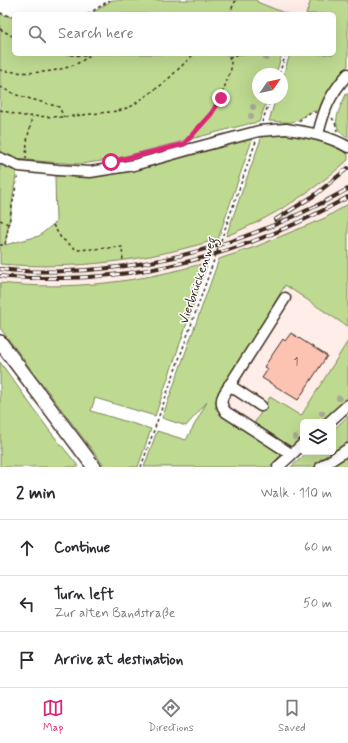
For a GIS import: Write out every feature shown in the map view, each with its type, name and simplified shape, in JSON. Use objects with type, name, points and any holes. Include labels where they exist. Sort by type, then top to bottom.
[{"type":"main road","points":[[0,342],[94,467]]},
{"type":"street","points":[[318,134],[327,103],[338,85],[348,74]]},
{"type":"street","points":[[0,158],[19,166],[90,172],[134,166],[188,145],[273,129],[286,129],[318,134],[345,146]]},
{"type":"street","points":[[285,298],[229,385],[221,401],[221,405],[226,412],[291,454]]},
{"type":"street","points":[[229,385],[261,406]]},
{"type":"street","points":[[332,419],[348,405]]},
{"type":"street","points":[[278,467],[300,446]]},
{"type":"street","points":[[321,467],[348,450]]},
{"type":"path","points":[[91,12],[110,0]]},
{"type":"path","points":[[230,12],[236,0]]},
{"type":"path","points":[[0,13],[12,16]]},
{"type":"path","points":[[0,29],[12,36]]},
{"type":"path","points":[[0,70],[35,73],[73,65],[89,56]]},
{"type":"path","points":[[0,110],[22,116],[64,118],[118,111],[132,106],[164,83],[192,56]]},
{"type":"path","points":[[188,145],[216,107],[231,69],[230,58],[236,56]]},
{"type":"path","points":[[281,68],[285,56]]},
{"type":"path","points":[[0,87],[17,95],[58,107],[64,118]]},
{"type":"path","points":[[260,128],[269,104]]},
{"type":"path","points":[[0,245],[5,245],[19,166],[26,160],[26,141],[32,117]]},
{"type":"path","name":"Vierbrückenweg","points":[[140,467],[257,136]]},
{"type":"path","points":[[0,220],[8,224]]},
{"type":"path","points":[[53,225],[61,238],[77,250],[122,247],[123,261]]},
{"type":"shaded area","points":[[257,0],[311,0],[307,12],[282,12],[257,2]]},
{"type":"shaded area","points":[[348,160],[348,204],[325,218],[255,247],[200,264],[150,276],[97,284],[46,286],[0,283],[0,264],[22,266],[63,266],[117,262],[181,250],[216,240],[242,230],[273,215],[323,181]]},
{"type":"shaded area","points":[[285,285],[348,327],[348,341],[301,416],[282,454],[215,408]]},
{"type":"green space","points":[[112,0],[257,0],[257,2],[282,12],[94,12]]},
{"type":"green space","points":[[311,0],[348,0],[348,66],[335,82],[321,104],[319,111],[308,113],[292,122],[269,121],[274,104],[288,104],[288,68],[286,68],[289,56],[336,56],[336,12],[307,12]]},
{"type":"green space","points":[[0,14],[12,17],[12,56],[281,56],[278,68],[252,68],[252,104],[266,104],[259,122],[116,159],[81,164],[16,159],[0,154]]},
{"type":"green space","points":[[346,94],[348,94],[348,138],[338,129],[337,124],[338,112]]},
{"type":"green space","points":[[285,134],[310,138],[332,146],[348,154],[348,160],[320,183],[291,203],[259,221],[226,236],[262,136]]},
{"type":"green space","points":[[253,137],[218,239],[164,253],[110,262],[55,266],[0,264],[0,160],[17,167],[5,245],[39,236],[56,222],[55,176],[132,169],[193,152],[194,154]]},
{"type":"green space","points":[[348,204],[348,327],[285,285],[215,408],[282,454],[269,467],[144,467],[157,431],[186,440],[207,402],[186,426],[162,418],[219,259],[255,247],[325,218]]},
{"type":"green space","points":[[208,262],[155,416],[95,398],[91,411],[151,429],[138,467],[105,467],[0,328],[0,283],[53,286],[105,283],[157,275]]},
{"type":"green space","points":[[348,341],[348,398],[324,419],[300,419],[300,440],[290,448],[254,424],[270,397],[301,416]]},
{"type":"green space","points":[[0,362],[49,430],[79,467],[0,467]]},
{"type":"green space","points":[[348,416],[348,467],[291,467],[305,455],[336,455],[336,427]]},
{"type":"building","points":[[291,333],[327,356],[298,400],[262,378],[268,369],[264,367],[283,339],[285,341]]},
{"type":"railway","points":[[275,220],[315,195],[348,168]]},
{"type":"railway","points":[[0,269],[42,272],[104,269],[141,264],[177,256],[213,247],[282,222],[348,189]]},
{"type":"railway","points":[[0,276],[16,278],[101,276],[175,264],[246,244],[281,230],[348,197]]},
{"type":"route","points":[[111,162],[184,144],[211,114],[221,98]]}]
